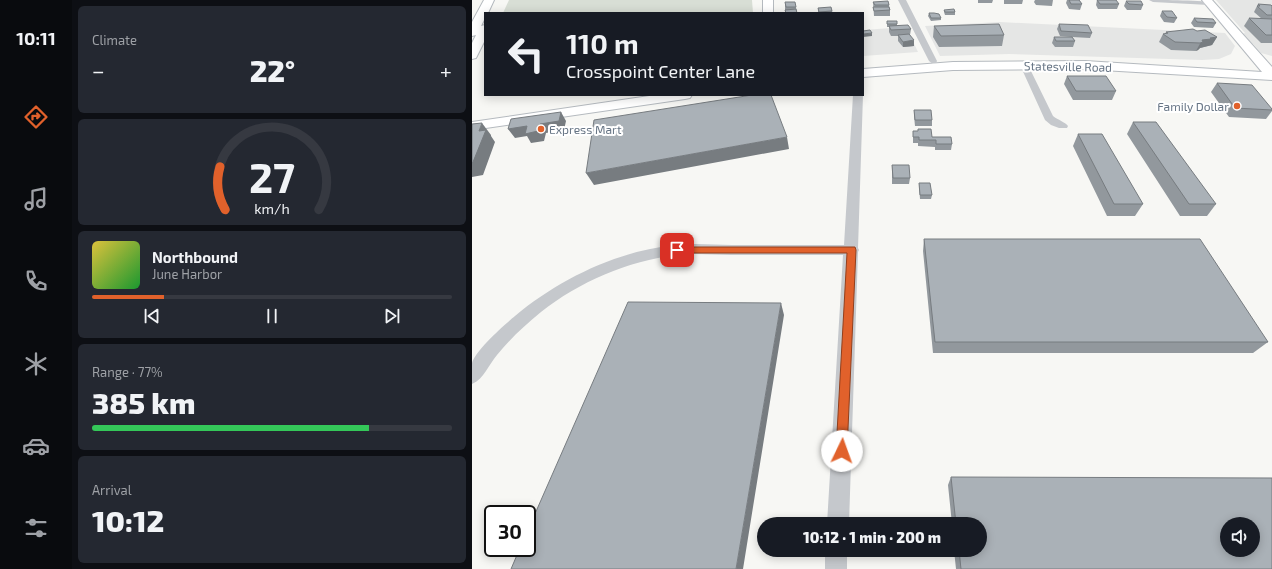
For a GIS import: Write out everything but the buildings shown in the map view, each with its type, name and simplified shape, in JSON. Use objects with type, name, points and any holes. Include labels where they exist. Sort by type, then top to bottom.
[{"type":"main road","points":[[472,33],[489,0]]},
{"type":"main road","points":[[492,12],[497,0]]},
{"type":"main road","points":[[768,0],[768,12]]},
{"type":"main road","points":[[1208,2],[1271,73]]},
{"type":"main road","points":[[472,55],[484,30]]},
{"type":"main road","name":"Statesville Road","points":[[864,66],[933,61],[1027,58],[1103,59],[1271,73]]},
{"type":"main road","name":"Statesville Road","points":[[864,73],[953,66],[1024,65],[1113,66],[1271,73]]},
{"type":"main road","points":[[472,118],[627,96]]},
{"type":"main road","points":[[472,126],[678,96]]},
{"type":"street","points":[[902,0],[933,61]]},
{"type":"street","points":[[1153,0],[1208,2]]},
{"type":"street","points":[[1024,65],[1049,118],[1055,123],[1063,126]]},
{"type":"street","points":[[838,517],[852,250],[858,96]]},
{"type":"street","points":[[472,376],[501,339],[530,312],[574,282],[620,262],[655,253],[677,250],[852,250]]},
{"type":"street","points":[[836,557],[836,569]]},
{"type":"shaded area","points":[[509,0],[752,0],[753,12],[503,12]]},
{"type":"shaded area","points":[[1216,0],[1272,0],[1272,56],[1261,53],[1253,44],[1250,44],[1242,34],[1245,33]]},
{"type":"shaded area","points":[[1000,22],[1225,33],[1235,46],[1231,54],[1219,59],[1202,60],[1009,54],[940,56],[925,26]]},
{"type":"shaded area","points":[[906,27],[918,52],[864,56],[864,30]]},
{"type":"place","name":"Family Dollar","points":[[1237,106]]},
{"type":"place","name":"Express Mart","points":[[541,129]]},
{"type":"route","points":[[677,250],[852,250],[842,451]]}]
